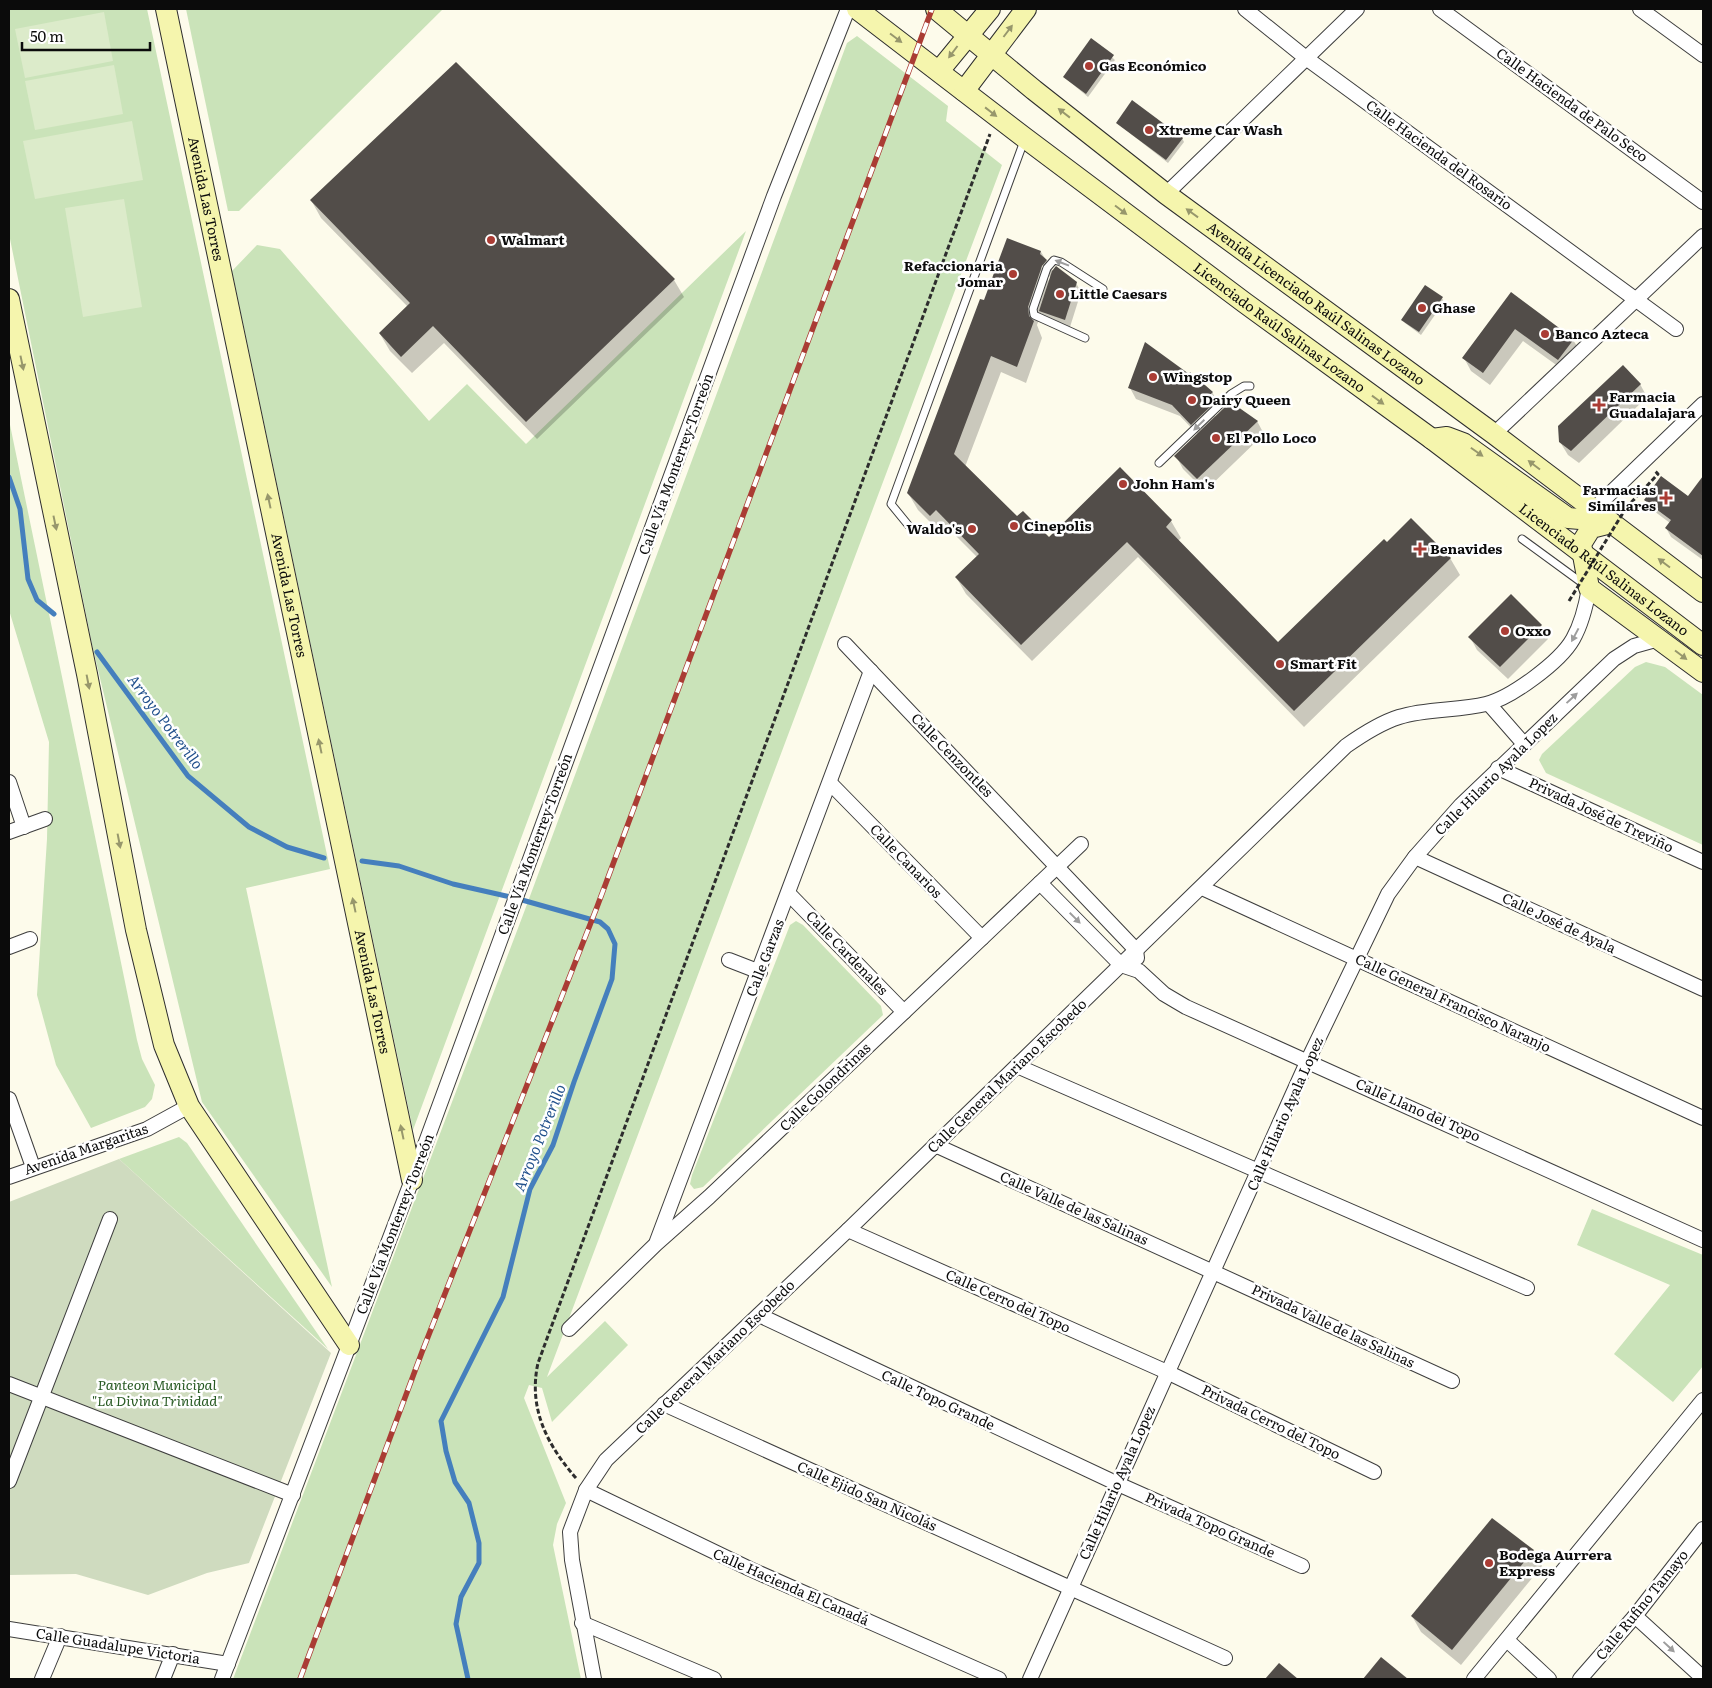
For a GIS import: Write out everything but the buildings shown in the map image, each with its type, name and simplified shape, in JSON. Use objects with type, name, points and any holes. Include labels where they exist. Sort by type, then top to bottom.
[{"type":"street","name":"Avenida Las Torres","points":[[166,9],[412,1180]]},
{"type":"street","name":"Calle Vía Monterrey-Torreón","points":[[222,1679],[412,1180],[774,196],[848,9]]},
{"type":"street","name":"Licenciado Raúl Salinas Lozano","points":[[857,9],[1025,138],[1432,439],[1703,645]]},
{"type":"street","name":"Avenida Licenciado Raúl Salinas Lozano","points":[[936,9],[1166,194],[1494,434],[1703,592]]},
{"type":"street","points":[[939,72],[990,9]]},
{"type":"street","points":[[964,91],[1026,9]]},
{"type":"street","name":"Calle Hacienda del Rosario","points":[[1245,9],[1306,58],[1676,329]]},
{"type":"street","points":[[1166,194],[1357,9]]},
{"type":"street","name":"Calle Hacienda de Palo Seco","points":[[1440,9],[1703,202]]},
{"type":"street","points":[[1640,9],[1703,55]]},
{"type":"street","points":[[1494,434],[1554,369],[1636,300],[1703,236]]},
{"type":"street","points":[[9,299],[87,674],[136,930],[164,1045],[188,1106],[349,1345]]},
{"type":"street","points":[[1432,439],[1447,437],[1463,442],[1568,518],[1580,520],[1593,510],[1703,404]]},
{"type":"street","points":[[1611,523],[1591,528],[1583,538],[1581,552],[1589,588],[1703,672]]},
{"type":"street","name":"Calle General Mariano Escobedo","points":[[594,1679],[582,1623],[572,1560],[570,1532],[586,1490],[606,1460],[848,1230],[1346,746],[1364,733],[1400,717],[1489,704],[1529,682],[1544,671],[1572,641],[1580,624],[1589,588]]},
{"type":"street","name":"Calle Hilario Ayala Lopez","points":[[1030,1679],[1069,1588],[1260,1171],[1308,1060],[1388,894],[1415,857],[1461,804],[1498,768],[1623,652],[1634,646],[1659,639]]},
{"type":"street","name":"Calle Cenzontles","points":[[845,644],[1136,950]]},
{"type":"street","name":"Calle Garzas","points":[[656,1244],[872,671]]},
{"type":"street","points":[[1489,704],[1524,744]]},
{"type":"street","name":"Privada José de Treviño","points":[[1498,768],[1703,862]]},
{"type":"street","points":[[9,782],[24,826]]},
{"type":"street","name":"Calle Canarios","points":[[830,783],[982,938]]},
{"type":"street","points":[[9,832],[45,819]]},
{"type":"street","name":"Calle Golondrinas","points":[[569,1329],[656,1244],[709,1197],[1081,844]]},
{"type":"street","name":"Calle José de Ayala","points":[[1415,857],[1703,989]]},
{"type":"street","points":[[1040,883],[1121,966]]},
{"type":"street","name":"Calle General Francisco Naranjo","points":[[1202,888],[1703,1118]]},
{"type":"street","name":"Calle Cardenales","points":[[789,894],[904,1012]]},
{"type":"street","points":[[9,947],[30,939]]},
{"type":"street","points":[[1136,950],[1139,971]]},
{"type":"street","points":[[729,960],[760,972]]},
{"type":"street","name":"Calle Llano del Topo","points":[[1121,966],[1139,971],[1164,994],[1186,1006],[1703,1240]]},
{"type":"street","points":[[1017,1066],[1527,1288]]},
{"type":"street","points":[[9,1099],[33,1167]]},
{"type":"street","name":"Avenida Margaritas","points":[[9,1177],[33,1167],[147,1129],[188,1106]]},
{"type":"street","name":"Calle Valle de las Salinas","points":[[935,1145],[1214,1271]]},
{"type":"street","points":[[9,1481],[110,1219]]},
{"type":"street","name":"Calle Cerro del Topo","points":[[848,1230],[1167,1372]]},
{"type":"street","name":"Privada Valle de las Salinas","points":[[1214,1271],[1452,1381]]},
{"type":"street","name":"Calle Topo Grande","points":[[758,1315],[1118,1484]]},
{"type":"street","name":"Privada Cerro del Topo","points":[[1167,1372],[1374,1472]]},
{"type":"street","points":[[9,1384],[293,1494]]},
{"type":"street","points":[[1474,1679],[1703,1400]]},
{"type":"street","name":"Calle Ejido San Nicolás","points":[[664,1404],[1225,1658]]},
{"type":"street","name":"Privada Topo Grande","points":[[1118,1484],[1302,1566]]},
{"type":"street","name":"Calle Hacienda El Canadá","points":[[586,1490],[750,1569],[999,1679]]},
{"type":"street","name":"Calle Rufino Tamayo","points":[[1580,1679],[1635,1616],[1703,1529]]},
{"type":"street","points":[[1635,1616],[1703,1678]]},
{"type":"street","points":[[582,1623],[714,1679]]},
{"type":"street","name":"Calle Guadalupe Victoria","points":[[9,1628],[228,1664]]},
{"type":"street","points":[[42,1679],[60,1636]]},
{"type":"street","points":[[1507,1640],[1549,1679]]},
{"type":"street","points":[[163,1679],[173,1654]]},
{"type":"lane","points":[[909,526],[891,504],[1025,138]]},
{"type":"lane","points":[[1085,338],[1034,315],[1033,309],[1048,268],[1054,260],[1061,262],[1103,289]]},
{"type":"lane","points":[[1159,463],[1231,394],[1244,386],[1250,386]]},
{"type":"lane","points":[[1522,539],[1589,588]]},
{"type":"path","points":[[586,1490],[564,1464],[543,1430],[536,1399],[535,1382],[538,1363],[996,116]]},
{"type":"path","points":[[1569,601],[1626,508],[1658,474]]},
{"type":"green space","points":[[9,9],[147,9],[330,869],[246,888],[332,1287],[202,1102],[93,649],[9,234]]},
{"type":"green space","points":[[186,9],[443,9],[239,211],[228,211]]},
{"type":"green space","points":[[104,12],[113,61],[25,78],[15,29]]},
{"type":"green space","points":[[857,36],[948,106],[946,121],[1002,165],[547,1377],[605,1321],[628,1345],[552,1422],[542,1388],[529,1385],[524,1398],[566,1503],[557,1524],[553,1545],[581,1679],[233,1679],[523,915],[847,43]]},
{"type":"green space","points":[[114,65],[123,114],[35,130],[25,81]]},
{"type":"green space","points":[[132,121],[143,180],[35,199],[23,141]]},
{"type":"green space","points":[[124,199],[142,307],[83,317],[65,208]]},
{"type":"green space","points":[[746,231],[413,1130],[232,271],[257,245],[280,249],[429,421],[467,384],[526,444]]},
{"type":"green space","points":[[9,420],[137,1040],[142,1059],[155,1085],[152,1099],[145,1107],[91,1128],[56,1065],[37,995],[47,839],[49,742],[9,610]]},
{"type":"green space","points":[[1646,662],[1665,667],[1703,695],[1703,845],[1546,773],[1539,760],[1542,754],[1635,667]]},
{"type":"green space","points":[[796,921],[803,925],[881,1006],[883,1015],[703,1187],[694,1189],[690,1184],[692,1175],[790,925]]},
{"type":"green space","points":[[179,1137],[187,1143],[328,1349],[119,1159]]},
{"type":"green space","name":"Panteon Municipal \"La Divina Trinidad\"","points":[[119,1159],[331,1353],[249,1563],[207,1573],[148,1595],[76,1574],[9,1575],[9,1202]]},
{"type":"green space","points":[[1592,1209],[1703,1255],[1703,1366],[1673,1402],[1614,1354],[1670,1285],[1577,1245]]},
{"type":"waterway","name":"Arroyo Potrerillo","points":[[9,477],[20,509],[28,579],[37,600],[54,614]]},
{"type":"waterway","name":"Arroyo Potrerillo","points":[[97,652],[188,776],[249,827],[287,847],[324,858]]},
{"type":"waterway","name":"Arroyo Potrerillo","points":[[362,861],[399,866],[453,884],[515,898],[600,922],[608,929],[615,944],[612,979],[553,1145],[530,1189],[503,1297],[441,1421],[446,1451],[455,1482],[469,1503],[479,1543],[479,1563],[461,1597],[456,1624],[468,1679]]},
{"type":"railway","points":[[300,1679],[422,1352],[597,907],[932,9]]},
{"type":"place","name":"Gas Económico","points":[[1089,66]]},
{"type":"place","name":"Xtreme Car Wash","points":[[1149,130]]},
{"type":"place","name":"Walmart","points":[[491,240]]},
{"type":"place","name":"Refaccionaria Jomar","points":[[1013,274]]},
{"type":"place","name":"Little Caesars","points":[[1060,294]]},
{"type":"place","name":"Ghase","points":[[1422,308]]},
{"type":"place","name":"Banco Azteca","points":[[1545,334]]},
{"type":"place","name":"Wingstop","points":[[1153,377]]},
{"type":"place","name":"Dairy Queen","points":[[1192,400]]},
{"type":"place","name":"Farmacia Guadalajara","points":[[1599,405]]},
{"type":"place","name":"El Pollo Loco","points":[[1216,438]]},
{"type":"place","name":"John Ham's","points":[[1123,484]]},
{"type":"place","name":"Farmacias Similares","points":[[1666,498]]},
{"type":"place","name":"Cinepolis","points":[[1014,526]]},
{"type":"place","name":"Waldo's","points":[[972,529]]},
{"type":"place","name":"Benavides","points":[[1420,549]]},
{"type":"place","name":"Oxxo","points":[[1505,631]]},
{"type":"place","name":"Smart Fit","points":[[1280,664]]},
{"type":"place","name":"Bodega Aurrera Express","points":[[1489,1563]]}]
